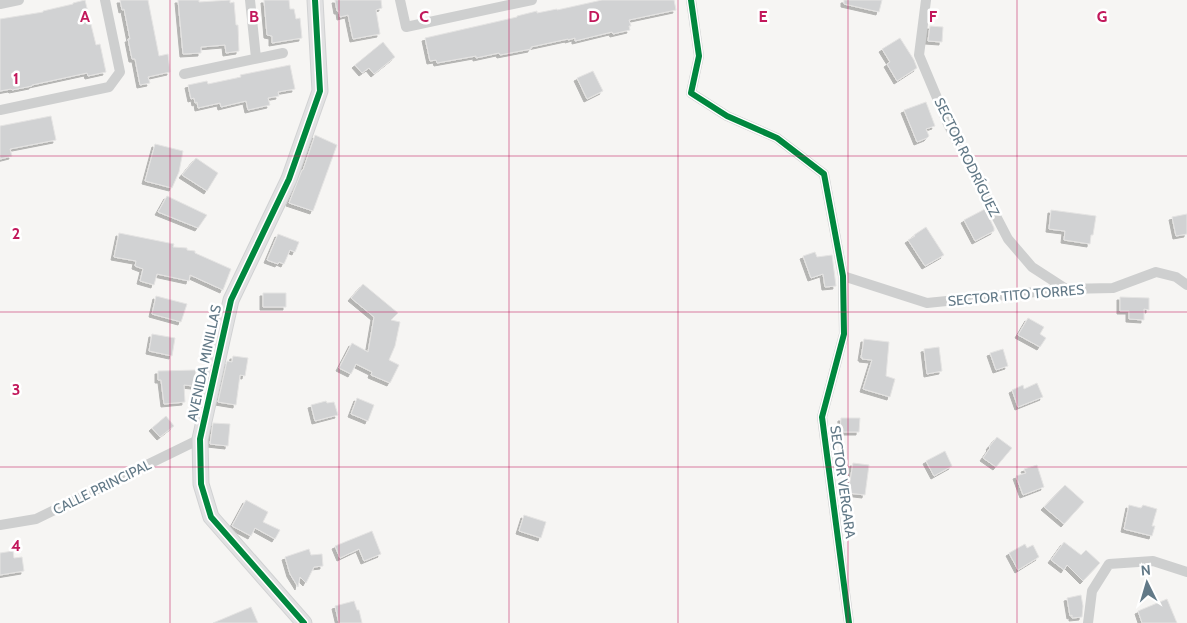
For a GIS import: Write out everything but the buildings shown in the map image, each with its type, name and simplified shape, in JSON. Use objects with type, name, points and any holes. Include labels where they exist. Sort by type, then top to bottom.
[{"type":"street","points":[[5,2],[19,0]]},
{"type":"street","points":[[0,110],[109,87],[120,72],[105,0]]},
{"type":"street","points":[[250,0],[256,58]]},
{"type":"street","name":"AVENIDA MINILLAS","points":[[301,622],[211,517],[201,484],[200,439],[231,300],[288,179],[320,91],[316,0]]},
{"type":"street","points":[[400,0],[406,27],[532,0]]},
{"type":"street","name":"SECTOR VERGARA","points":[[691,0],[699,56],[691,92],[727,116],[777,138],[824,174],[843,276],[844,334],[822,417],[849,623]]},
{"type":"street","name":"SECTOR RODRÍGUEZ","points":[[926,0],[919,55],[948,124],[1008,239],[1032,267],[1066,289]]},
{"type":"street","points":[[184,74],[283,53]]},
{"type":"street","name":"SECTOR TITO TORRES","points":[[843,276],[927,303],[1066,289],[1113,288],[1156,272],[1176,278],[1187,284]]},
{"type":"street","name":"CALLE PRINCIPAL","points":[[0,525],[36,519],[200,439]]},
{"type":"street","points":[[1088,623],[1092,591],[1109,564],[1153,561],[1187,572]]},
{"type":"cycle path","points":[[304,623],[211,517],[201,484],[200,439],[231,300],[289,179],[320,91],[315,0]]},
{"type":"cycle path","points":[[691,0],[699,56],[691,93],[727,116],[777,138],[824,174],[843,276],[844,334],[822,417],[849,623]]}]
